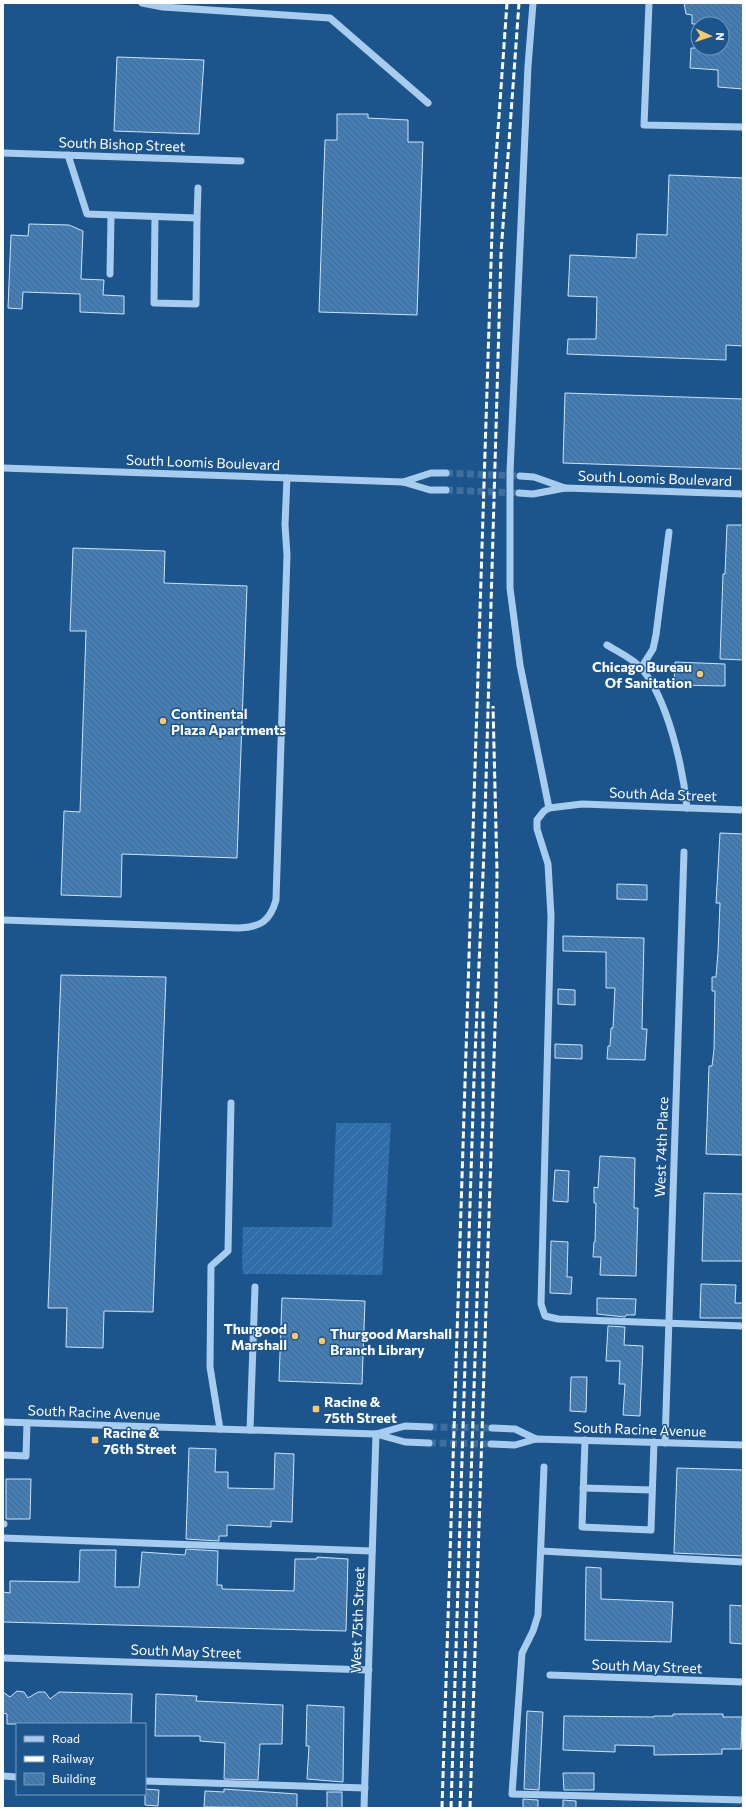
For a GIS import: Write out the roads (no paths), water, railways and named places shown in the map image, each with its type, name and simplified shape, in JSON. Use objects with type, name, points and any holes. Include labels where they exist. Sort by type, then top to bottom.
[{"type":"street","points":[[142,3],[163,7],[330,18],[428,103]]},
{"type":"street","points":[[533,3],[528,66],[510,464],[510,588],[520,665],[549,808],[540,814],[537,820],[537,829],[548,864],[551,916],[542,1312],[545,1316],[558,1319],[743,1326]]},
{"type":"street","points":[[649,3],[644,125],[743,127]]},
{"type":"street","name":"South Bishop Street","points":[[3,153],[241,161]]},
{"type":"street","points":[[68,155],[87,214],[197,218]]},
{"type":"street","points":[[155,217],[154,303],[196,304],[198,188]]},
{"type":"street","points":[[110,274],[111,216]]},
{"type":"street","name":"South Loomis Boulevard","points":[[3,468],[403,482],[430,490],[446,490]]},
{"type":"street","name":"South Loomis Boulevard","points":[[403,482],[431,473],[446,474]]},
{"type":"street","name":"South Loomis Boulevard","points":[[520,476],[534,477],[565,488]]},
{"type":"street","points":[[3,920],[239,928],[252,927],[265,922],[273,912],[276,892],[287,555],[285,525],[287,478]]},
{"type":"street","name":"South Loomis Boulevard","points":[[519,493],[533,494],[565,488],[743,494]]},
{"type":"street","points":[[642,668],[653,649],[656,635],[669,532]]},
{"type":"street","points":[[607,645],[642,668],[658,696],[676,746],[684,780],[687,808]]},
{"type":"street","name":"South Ada Street","points":[[549,808],[582,804],[743,810]]},
{"type":"street","name":"West 74th Place","points":[[665,1443],[684,852]]},
{"type":"street","points":[[220,1429],[210,1367],[211,1266],[228,1251],[231,1103]]},
{"type":"street","points":[[250,1430],[255,1287]]},
{"type":"street","name":"South Racine Avenue","points":[[3,1422],[376,1434],[405,1442],[429,1443]]},
{"type":"street","points":[[3,1455],[26,1456],[27,1423]]},
{"type":"street","name":"South Racine Avenue","points":[[376,1434],[405,1426],[430,1426]]},
{"type":"street","name":"South Racine Avenue","points":[[492,1428],[515,1429],[536,1439]]},
{"type":"street","name":"West 75th Street","points":[[364,1808],[376,1434]]},
{"type":"street","name":"South Racine Avenue","points":[[491,1444],[514,1445],[536,1439],[743,1445]]},
{"type":"street","points":[[585,1440],[582,1527],[651,1530],[654,1442]]},
{"type":"street","points":[[544,1467],[538,1614],[533,1631],[522,1653],[512,1794],[743,1800]]},
{"type":"street","points":[[583,1488],[652,1490]]},
{"type":"street","points":[[3,1538],[372,1551]]},
{"type":"street","points":[[541,1552],[743,1562]]},
{"type":"street","name":"South May Street","points":[[3,1658],[369,1670]]},
{"type":"street","name":"South May Street","points":[[550,1675],[743,1682]]},
{"type":"street","points":[[3,1776],[16,1776]]},
{"type":"street","points":[[146,1781],[365,1788]]},
{"type":"tunnel","points":[[446,473],[520,476]]},
{"type":"tunnel","points":[[446,490],[519,493]]},
{"type":"tunnel","points":[[430,1427],[492,1428]]},
{"type":"tunnel","points":[[429,1443],[491,1444]]},
{"type":"railway","points":[[442,1808],[493,201],[507,3]]},
{"type":"railway","points":[[451,1808],[474,1079],[484,851],[501,253],[519,3]]},
{"type":"railway","points":[[470,1808],[496,996],[497,871],[493,706]]},
{"type":"railway","points":[[460,1808],[483,1119],[483,1010]]},
{"type":"place","name":"Chicago Bureau Of Sanitation","points":[[700,674]]},
{"type":"place","name":"Continental Plaza Apartments","points":[[163,721]]},
{"type":"place","name":"Thurgood Marshall","points":[[295,1336]]},
{"type":"place","name":"Thurgood Marshall Branch Library","points":[[322,1341]]},
{"type":"place","name":"Racine & 75th Street","points":[[316,1409]]},
{"type":"place","name":"Racine & 76th Street","points":[[95,1440]]}]
